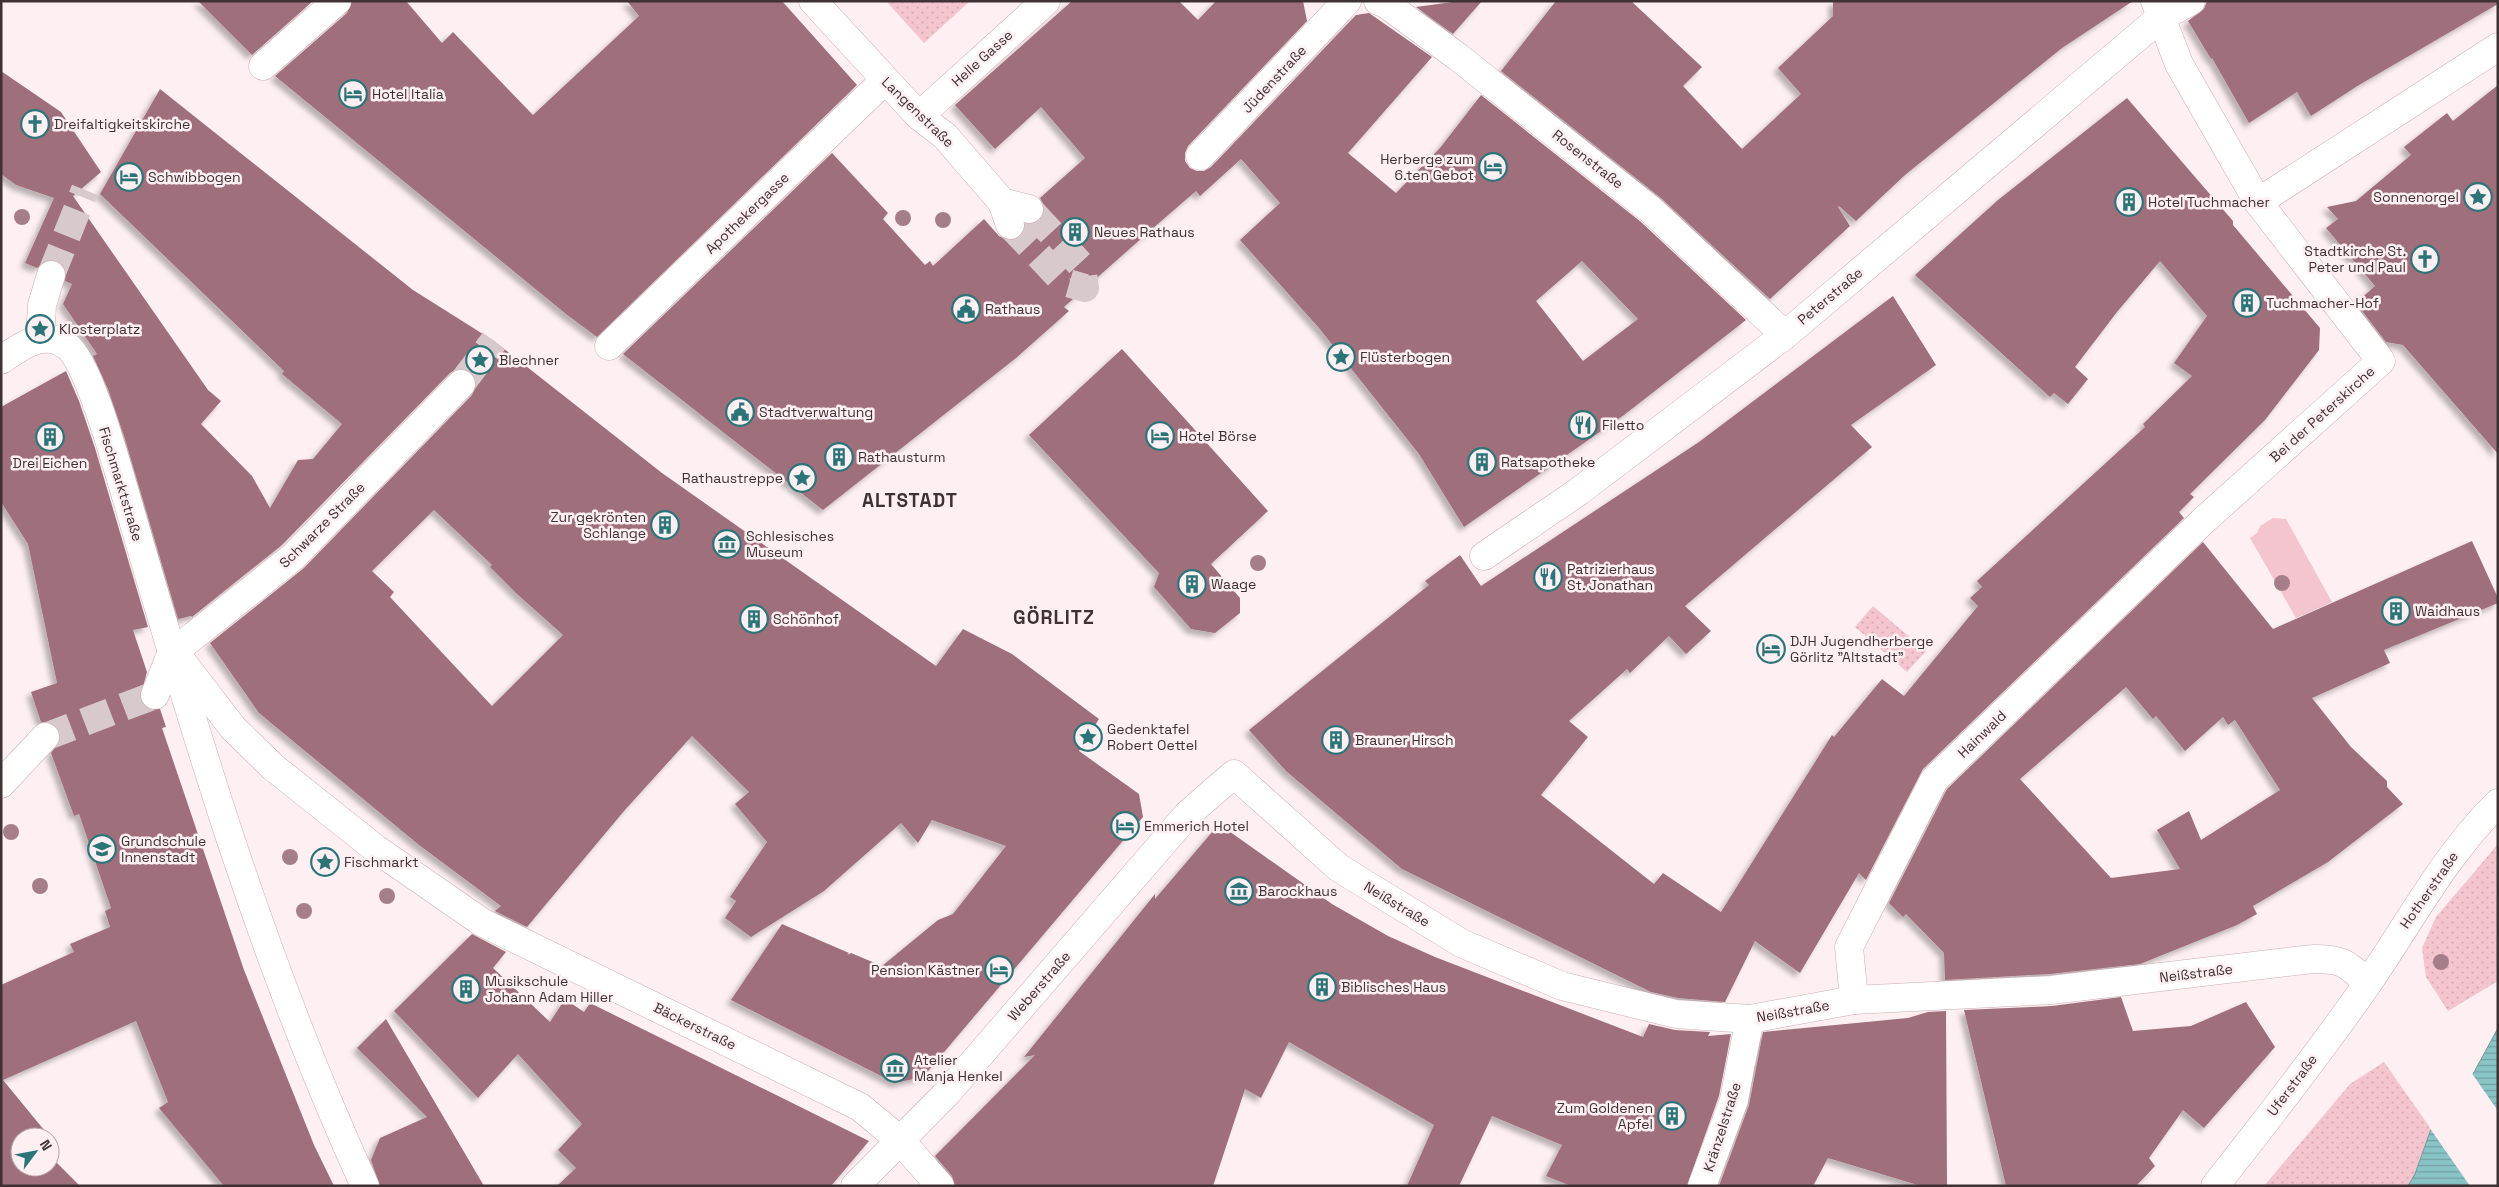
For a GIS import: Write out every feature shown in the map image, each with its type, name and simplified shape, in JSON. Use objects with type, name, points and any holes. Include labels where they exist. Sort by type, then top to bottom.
[{"type":"street","points":[[263,66],[337,1]]},
{"type":"street","name":"Langenstraße","points":[[813,1],[919,116],[945,136],[1014,212]]},
{"type":"street","name":"Helle Gasse","points":[[919,116],[1046,1]]},
{"type":"street","name":"Jüdenstraße","points":[[1200,156],[1347,1]]},
{"type":"street","name":"Rosenstraße","points":[[1378,1],[1386,4],[1458,57],[1652,210],[1785,335]]},
{"type":"street","name":"Peterstraße","points":[[1484,556],[1578,492],[1785,335],[2158,9],[2191,1]]},
{"type":"street","name":"Bei der Peterskirche","points":[[2158,9],[2180,64],[2258,202],[2381,361],[2203,521]]},
{"type":"street","points":[[2258,202],[2498,46]]},
{"type":"street","name":"Apothekergasse","points":[[609,346],[885,80]]},
{"type":"street","points":[[1,360],[27,343],[40,339],[42,305],[51,275]]},
{"type":"street","name":"Fischmarktstraße","points":[[40,339],[56,340],[67,346],[77,358],[88,377],[122,483],[171,654]]},
{"type":"street","name":"Schwarze Straße","points":[[171,654],[293,557],[461,384]]},
{"type":"street","name":"Hainwald","points":[[1854,1000],[1849,947],[1934,780],[2203,521]]},
{"type":"street","name":"Bäckerstraße","points":[[171,654],[175,653],[233,728],[273,767],[376,849],[483,923],[860,1107],[901,1141],[940,1186]]},
{"type":"street","points":[[156,696],[171,654]]},
{"type":"street","points":[[171,654],[268,949],[320,1086],[365,1186]]},
{"type":"street","points":[[1,784],[46,737]]},
{"type":"street","name":"Neißstraße","points":[[1221,784],[1234,774],[1339,868],[1461,943],[1562,986],[1676,1014],[1750,1019],[1854,1000],[2051,990],[2312,959],[2332,959],[2346,963],[2368,983]]},
{"type":"street","name":"Weberstraße","points":[[855,1186],[946,1094],[1188,814],[1221,784]]},
{"type":"street","name":"Hotherstraße","points":[[2368,983],[2415,908],[2450,859],[2498,803]]},
{"type":"street","name":"Uferstraße","points":[[2215,1186],[2368,983]]},
{"type":"street","name":"Kränzelstraße","points":[[1702,1186],[1734,1100],[1750,1019]]},
{"type":"shaded area","points":[[886,1],[970,1],[924,43]]},
{"type":"shaded area","points":[[2273,518],[2286,519],[2332,602],[2296,618],[2250,538],[2257,533],[2260,526]]},
{"type":"shaded area","points":[[1873,606],[1926,651],[1907,672],[1855,627]]},
{"type":"shaded area","points":[[2498,844],[2498,981],[2448,1011],[2426,977],[2422,948],[2436,917]]},
{"type":"shaded area","points":[[2384,1062],[2431,1129],[2415,1174],[2408,1186],[2264,1186],[2350,1084]]},
{"type":"water","points":[[2498,1028],[2498,1186],[2408,1186],[2415,1174],[2431,1129],[2473,1074]]},
{"type":"pier","points":[[2471,1072],[2498,1111],[2498,1186],[2470,1186],[2429,1127]]},
{"type":"building","points":[[198,1],[313,1],[252,55]]},
{"type":"building","points":[[352,1],[406,1],[442,43],[453,32],[533,115],[639,16],[627,1],[782,1],[857,85],[597,337],[566,314],[275,76],[347,13]]},
{"type":"building","points":[[1072,1],[1179,1],[1198,20],[1216,1],[1303,1],[1307,21],[1188,146],[1185,153],[1185,161],[1190,168],[1204,171],[1211,167],[1356,15],[1369,13],[1432,57],[1348,153],[1396,193],[1440,148],[1481,95],[1641,222],[1746,320],[1624,415],[1464,527],[1419,454],[1319,328],[1240,240],[1280,203],[1241,159],[1200,196],[1196,191],[1152,229],[1064,307],[1069,311],[1016,358],[823,510],[623,354],[832,153],[888,213],[883,219],[925,265],[930,261],[933,266],[984,219],[999,236],[1007,240],[1015,240],[1021,236],[1025,224],[1034,224],[1040,220],[1044,213],[1044,205],[1040,198],[1085,158],[1041,107],[995,149],[955,105]],"holes":[[[1582,261],[1638,319],[1583,361],[1536,301]]]},
{"type":"building","points":[[1460,1],[1482,1],[1453,34],[1416,7]]},
{"type":"building","points":[[1556,1],[1631,1],[1702,67],[1683,86],[1742,149],[1801,94],[1778,68],[1833,16],[1833,1],[2133,1],[2062,48],[1905,175],[1856,221],[1839,206],[1850,226],[1770,299],[1661,198],[1501,71]]},
{"type":"building","points":[[2207,1],[2498,1],[2498,4],[2359,85],[2311,116],[2297,92],[2249,123],[2212,58],[2188,21],[2204,9]]},
{"type":"building","points":[[1,71],[61,112],[101,172],[73,196],[208,390],[221,401],[201,424],[252,476],[270,508],[298,460],[313,459],[342,424],[282,374],[284,371],[100,194],[160,89],[413,290],[494,341],[662,473],[936,666],[963,629],[1012,654],[1099,719],[1079,751],[1139,794],[1143,817],[923,1077],[895,1083],[731,1000],[782,924],[849,953],[847,955],[851,953],[882,966],[938,920],[953,914],[1006,846],[932,820],[918,843],[901,823],[824,891],[751,937],[725,918],[736,901],[730,897],[767,842],[735,804],[749,792],[692,736],[624,811],[527,927],[495,911],[501,906],[419,845],[259,713],[210,643],[304,568],[472,395],[476,387],[476,379],[471,372],[464,369],[456,369],[450,373],[282,545],[192,617],[178,619],[125,439],[108,389],[93,356],[97,354],[63,304],[72,284],[65,281],[66,271],[63,265],[56,260],[47,260],[37,268],[25,263],[54,198],[16,185],[1,174]],"holes":[[[434,510],[492,565],[490,567],[517,594],[563,635],[492,706],[390,597],[394,592],[372,571]]]},
{"type":"building","name":"Stadtkirche St. Peter und Paul","points":[[2498,85],[2498,454],[2403,345],[2386,342],[2356,303],[2375,286],[2326,228],[2338,219],[2327,207],[2356,201],[2411,155],[2404,147],[2447,113],[2453,121]]},
{"type":"building","points":[[2127,98],[2233,221],[2233,225],[2320,328],[2319,350],[2265,420],[2190,494],[2194,497],[2179,512],[2184,518],[1923,769],[1866,880],[1859,873],[1800,973],[1755,941],[1725,1002],[1678,998],[1651,992],[1402,869],[1286,771],[1249,730],[1429,585],[1425,581],[1460,555],[1481,586],[1699,442],[1893,296],[1936,365],[1851,425],[1872,447],[1685,606],[1711,631],[1686,654],[1669,636],[1630,673],[1627,669],[1569,721],[1588,737],[1541,795],[1654,884],[1663,873],[1721,912],[1832,735],[1834,737],[1882,679],[1904,696],[1978,606],[1970,598],[1982,587],[1977,581],[2145,427],[2143,424],[2192,376],[2174,363],[2207,316],[2160,261],[2117,312],[2075,367],[2088,379],[2068,404],[2054,393],[2050,397],[1915,275],[1998,200]]},
{"type":"building","points":[[1122,349],[1268,511],[1211,564],[1240,598],[1240,613],[1215,633],[1191,629],[1154,587],[1159,573],[1029,435]]},
{"type":"building","points":[[66,371],[79,401],[95,448],[148,627],[133,630],[147,672],[140,698],[143,705],[149,709],[160,709],[166,727],[162,728],[244,970],[314,1145],[334,1186],[224,1186],[159,1108],[168,1102],[136,1021],[3,1080],[42,1127],[10,1127],[10,1177],[60,1177],[60,1166],[80,1186],[1,1186],[1,985],[74,952],[70,944],[110,927],[105,911],[111,908],[79,814],[74,816],[51,753],[60,741],[60,732],[56,726],[49,722],[41,722],[31,692],[57,683],[28,544],[1,502],[1,407]]},
{"type":"building","points":[[2472,541],[2498,598],[2498,603],[2384,650],[2390,663],[2312,698],[2351,747],[2387,781],[2387,787],[2403,804],[2328,862],[2253,906],[2257,914],[2237,925],[2140,964],[2050,974],[1945,980],[1944,953],[1906,914],[1903,917],[1889,903],[1947,789],[2203,542],[2273,629]],"holes":[[[2126,687],[2153,719],[2156,716],[2185,751],[2223,717],[2228,725],[2235,720],[2280,790],[2201,840],[2189,811],[2157,830],[2180,869],[2111,878],[2020,779]]]},
{"type":"building","points":[[1219,824],[1332,904],[1388,936],[1435,957],[1643,1037],[1649,1024],[1675,1030],[1710,1032],[1708,1036],[1731,1034],[1719,1096],[1687,1186],[1571,1186],[1546,1176],[1562,1145],[1492,1116],[1459,1186],[1407,1186],[1434,1125],[1289,1042],[1261,1098],[1245,1089],[1213,1186],[955,1186],[952,1176],[935,1156],[1035,1055],[1024,1057],[1155,894],[1155,899]]},
{"type":"building","points":[[472,934],[506,952],[493,968],[550,1022],[565,999],[584,1012],[590,1003],[869,1141],[831,1186],[557,1186],[576,1168],[558,1150],[582,1124],[518,1054],[478,1098],[394,1011]]},
{"type":"building","points":[[2121,997],[2133,1031],[2191,1026],[2246,1002],[2275,1047],[2204,1128],[2183,1110],[2149,1158],[2155,1166],[2136,1186],[2006,1186],[1964,1010],[2052,1006]]},
{"type":"building","points":[[1946,1011],[1947,1186],[1921,1186],[1828,1158],[1813,1186],[1719,1186],[1749,1105],[1763,1032],[1908,1018],[1928,1012]]},
{"type":"building","points":[[386,1019],[484,1186],[380,1186],[371,1160],[380,1138],[427,1117],[357,1048]]},
{"type":"tunnel","points":[[51,275],[85,190]]},
{"type":"tunnel","points":[[1010,225],[1064,282],[1085,288],[1082,266],[1029,209]]},
{"type":"tunnel","points":[[461,384],[494,341]]},
{"type":"tunnel","points":[[45,737],[155,695]]},
{"type":"place","name":"Hotel Italia","points":[[353,94]]},
{"type":"place","name":"Dreifaltigkeitskirche","points":[[35,124]]},
{"type":"place","name":"Herberge zum 6.ten Gebot","points":[[1493,167]]},
{"type":"place","name":"Schwibbogen","points":[[129,177]]},
{"type":"place","name":"Sonnenorgel","points":[[2478,197]]},
{"type":"place","name":"Hotel Tuchmacher","points":[[2129,202]]},
{"type":"place","name":"Neues Rathaus","points":[[1075,232]]},
{"type":"place","name":"Stadtkirche St. Peter und Paul","points":[[2425,259]]},
{"type":"place","name":"Tuchmacher-Hof","points":[[2247,303]]},
{"type":"place","name":"Rathaus","points":[[966,309]]},
{"type":"place","name":"Klosterplatz","points":[[40,329]]},
{"type":"place","name":"Flüsterbogen","points":[[1341,357]]},
{"type":"place","name":"Blechner","points":[[480,360]]},
{"type":"place","name":"Stadtverwaltung","points":[[740,412]]},
{"type":"place","name":"Filetto","points":[[1583,425]]},
{"type":"place","name":"Hotel Börse","points":[[1160,436]]},
{"type":"place","name":"Drei Eichen","points":[[50,437]]},
{"type":"place","name":"Rathausturm","points":[[839,457]]},
{"type":"place","name":"Ratsapotheke","points":[[1482,462]]},
{"type":"place","name":"Rathaustreppe","points":[[802,478]]},
{"type":"place","name":"Zur gekrönten Schlange","points":[[665,525]]},
{"type":"place","name":"Schlesisches Museum","points":[[727,544]]},
{"type":"place","name":"Patrizierhaus St. Jonathan","points":[[1548,577]]},
{"type":"place","name":"Waage","points":[[1192,584]]},
{"type":"place","name":"Waidhaus","points":[[2396,611]]},
{"type":"place","name":"Schönhof","points":[[754,619]]},
{"type":"place","name":"DJH Jugendherberge Görlitz \"Altstadt\"","points":[[1771,649]]},
{"type":"place","name":"Gedenktafel Robert Oettel","points":[[1088,737]]},
{"type":"place","name":"Brauner Hirsch","points":[[1336,740]]},
{"type":"place","name":"Emmerich Hotel","points":[[1125,826]]},
{"type":"place","name":"Grundschule Innenstadt","points":[[102,849]]},
{"type":"place","name":"Fischmarkt","points":[[325,862]]},
{"type":"place","name":"Barockhaus","points":[[1239,891]]},
{"type":"place","name":"Pension Kästner","points":[[999,970]]},
{"type":"place","name":"Biblisches Haus","points":[[1322,987]]},
{"type":"place","name":"Musikschule Johann Adam Hiller","points":[[466,989]]},
{"type":"place","name":"Atelier Manja Henkel","points":[[895,1068]]},
{"type":"place","name":"Zum Goldenen Apfel","points":[[1672,1116]]},
{"type":"district","name":"ALTSTADT","points":[[910,500]]},
{"type":"district","name":"GÖRLITZ","points":[[1054,617]]}]
